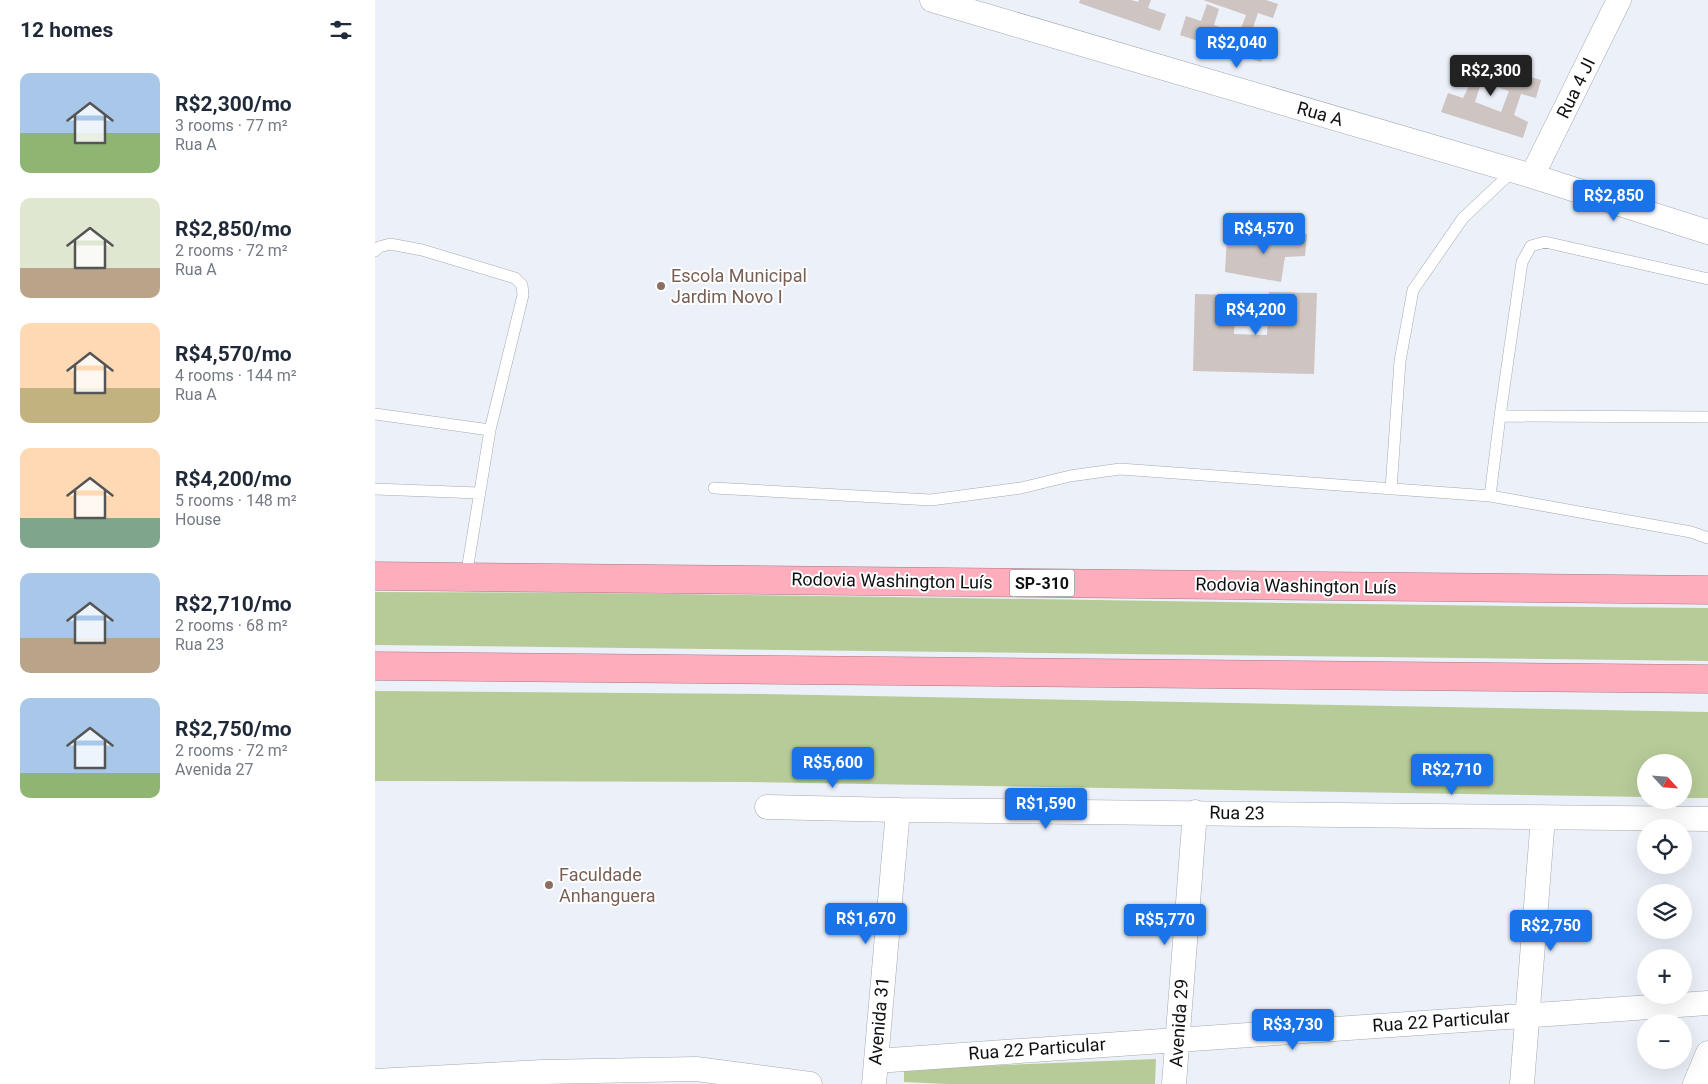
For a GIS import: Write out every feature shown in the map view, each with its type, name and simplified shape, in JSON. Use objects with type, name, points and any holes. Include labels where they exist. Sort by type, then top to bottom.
[{"type":"highway","name":"Rodovia Washington Luís","points":[[375,576],[1708,590]]},
{"type":"highway","points":[[375,666],[1708,678]]},
{"type":"street","name":"Rua A","points":[[932,0],[1523,173],[1708,232]]},
{"type":"street","name":"Rua 4 JI","points":[[1523,173],[1619,0]]},
{"type":"street","name":"Rua 23","points":[[767,807],[1708,819]]},
{"type":"street","name":"Avenida 31","points":[[874,1084],[898,810]]},
{"type":"street","name":"Avenida 29","points":[[1174,1084],[1195,812]]},
{"type":"street","points":[[1522,1084],[1543,816]]},
{"type":"street","name":"Rua 22 Particular","points":[[875,1061],[1708,1003]]},
{"type":"street","points":[[1695,1084],[1708,1053]]},
{"type":"street","points":[[375,1081],[543,1078],[696,1068],[810,1084]]},
{"type":"lane","points":[[1391,489],[1400,361],[1413,290],[1463,218],[1523,173]]},
{"type":"lane","points":[[1490,496],[1522,262],[1531,246],[1545,242],[1708,279]]},
{"type":"lane","points":[[375,250],[390,244],[422,250],[515,278],[522,285],[523,295],[490,430],[466,577]]},
{"type":"lane","points":[[375,414],[490,430]]},
{"type":"lane","points":[[1500,416],[1708,416]]},
{"type":"lane","points":[[714,488],[931,500],[1021,488],[1070,476],[1120,469],[1490,496],[1691,532],[1708,538]]},
{"type":"lane","points":[[375,489],[479,493]]},
{"type":"green space","points":[[375,592],[708,594],[1708,608],[1708,661],[375,645]]},
{"type":"green space","points":[[375,691],[762,694],[1708,712],[1708,798],[1693,798],[1693,754],[1637,754],[1637,797],[746,782],[375,781]]},
{"type":"green space","points":[[1156,1059],[1155,1084],[948,1084],[904,1082],[904,1069]]},
{"type":"building","points":[[1080,0],[1131,0],[1138,2],[1139,0],[1151,0],[1148,8],[1166,14],[1160,31],[1079,3]]},
{"type":"building","points":[[1203,0],[1266,0],[1278,4],[1273,18],[1258,13],[1249,39],[1268,45],[1261,62],[1180,35],[1186,16],[1201,21],[1207,4],[1219,9],[1214,25],[1239,34],[1246,15]]},
{"type":"building","points":[[1459,55],[1541,80],[1536,98],[1521,94],[1514,115],[1528,122],[1523,138],[1441,112],[1448,93],[1463,98],[1470,84],[1480,86],[1475,102],[1501,112],[1509,91],[1453,72]]},
{"type":"building","points":[[1276,231],[1307,234],[1305,256],[1285,257],[1281,282],[1225,272],[1227,237],[1274,243]]},
{"type":"building","points":[[1269,292],[1317,293],[1314,374],[1193,371],[1195,294],[1236,295],[1234,334],[1267,335]]},
{"type":"place","name":"Escola Municipal Jardim Novo I","points":[[661,286]]},
{"type":"place","name":"Faculdade Anhanguera","points":[[549,885]]}]
